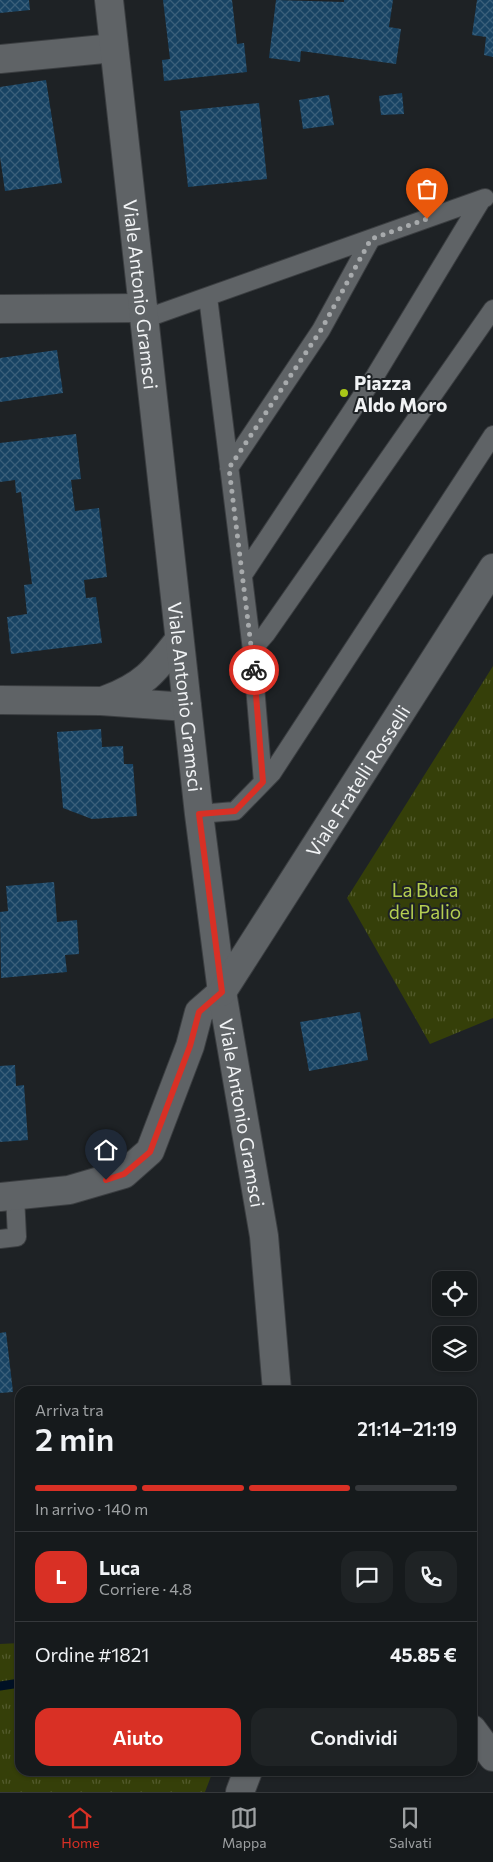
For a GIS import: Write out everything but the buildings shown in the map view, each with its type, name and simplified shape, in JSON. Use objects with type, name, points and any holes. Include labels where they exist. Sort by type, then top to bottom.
[{"type":"street","name":"Viale Antonio Gramsci","points":[[109,0],[199,814],[222,992],[264,1236],[277,1386]]},
{"type":"street","points":[[0,59],[114,48]]},
{"type":"street","points":[[0,309],[143,313]]},
{"type":"street","name":"Viale Fratelli Rosselli","points":[[8,1196],[69,1190],[124,1174],[150,1152],[190,1046],[199,1012],[222,992],[493,568]]},
{"type":"street","points":[[101,702],[141,683],[160,665],[180,640]]},
{"type":"street","points":[[0,700],[101,702],[187,707]]},
{"type":"street","points":[[477,1736],[493,1757]]},
{"type":"street","points":[[240,1792],[246,1776]]},
{"type":"lane","points":[[143,313],[208,297],[488,197]]},
{"type":"lane","points":[[243,576],[375,376],[488,197]]},
{"type":"lane","points":[[229,468],[321,330],[371,239]]},
{"type":"lane","points":[[208,297],[252,650],[263,782]]},
{"type":"lane","points":[[252,650],[266,634],[493,309]]},
{"type":"lane","points":[[199,814],[235,811],[272,773],[493,435]]},
{"type":"lane","points":[[0,1239],[17,1237],[8,1196]]},
{"type":"green space","name":"La Buca del Palio","points":[[493,666],[493,1018],[430,1044],[347,898]]},
{"type":"green space","points":[[15,1643],[15,1776],[211,1776],[205,1792],[0,1792],[0,1644]]},
{"type":"waterway","points":[[0,1686],[15,1684]]},
{"type":"way so far","points":[[254,670],[229,468],[321,330],[371,239],[427,219]]},
{"type":"place","name":"Piazza Aldo Moro","points":[[344,393]]},
{"type":"route","points":[[106,1180],[124,1174],[150,1152],[190,1046],[199,1012],[222,992],[199,814],[235,811],[263,782],[254,670]]}]
